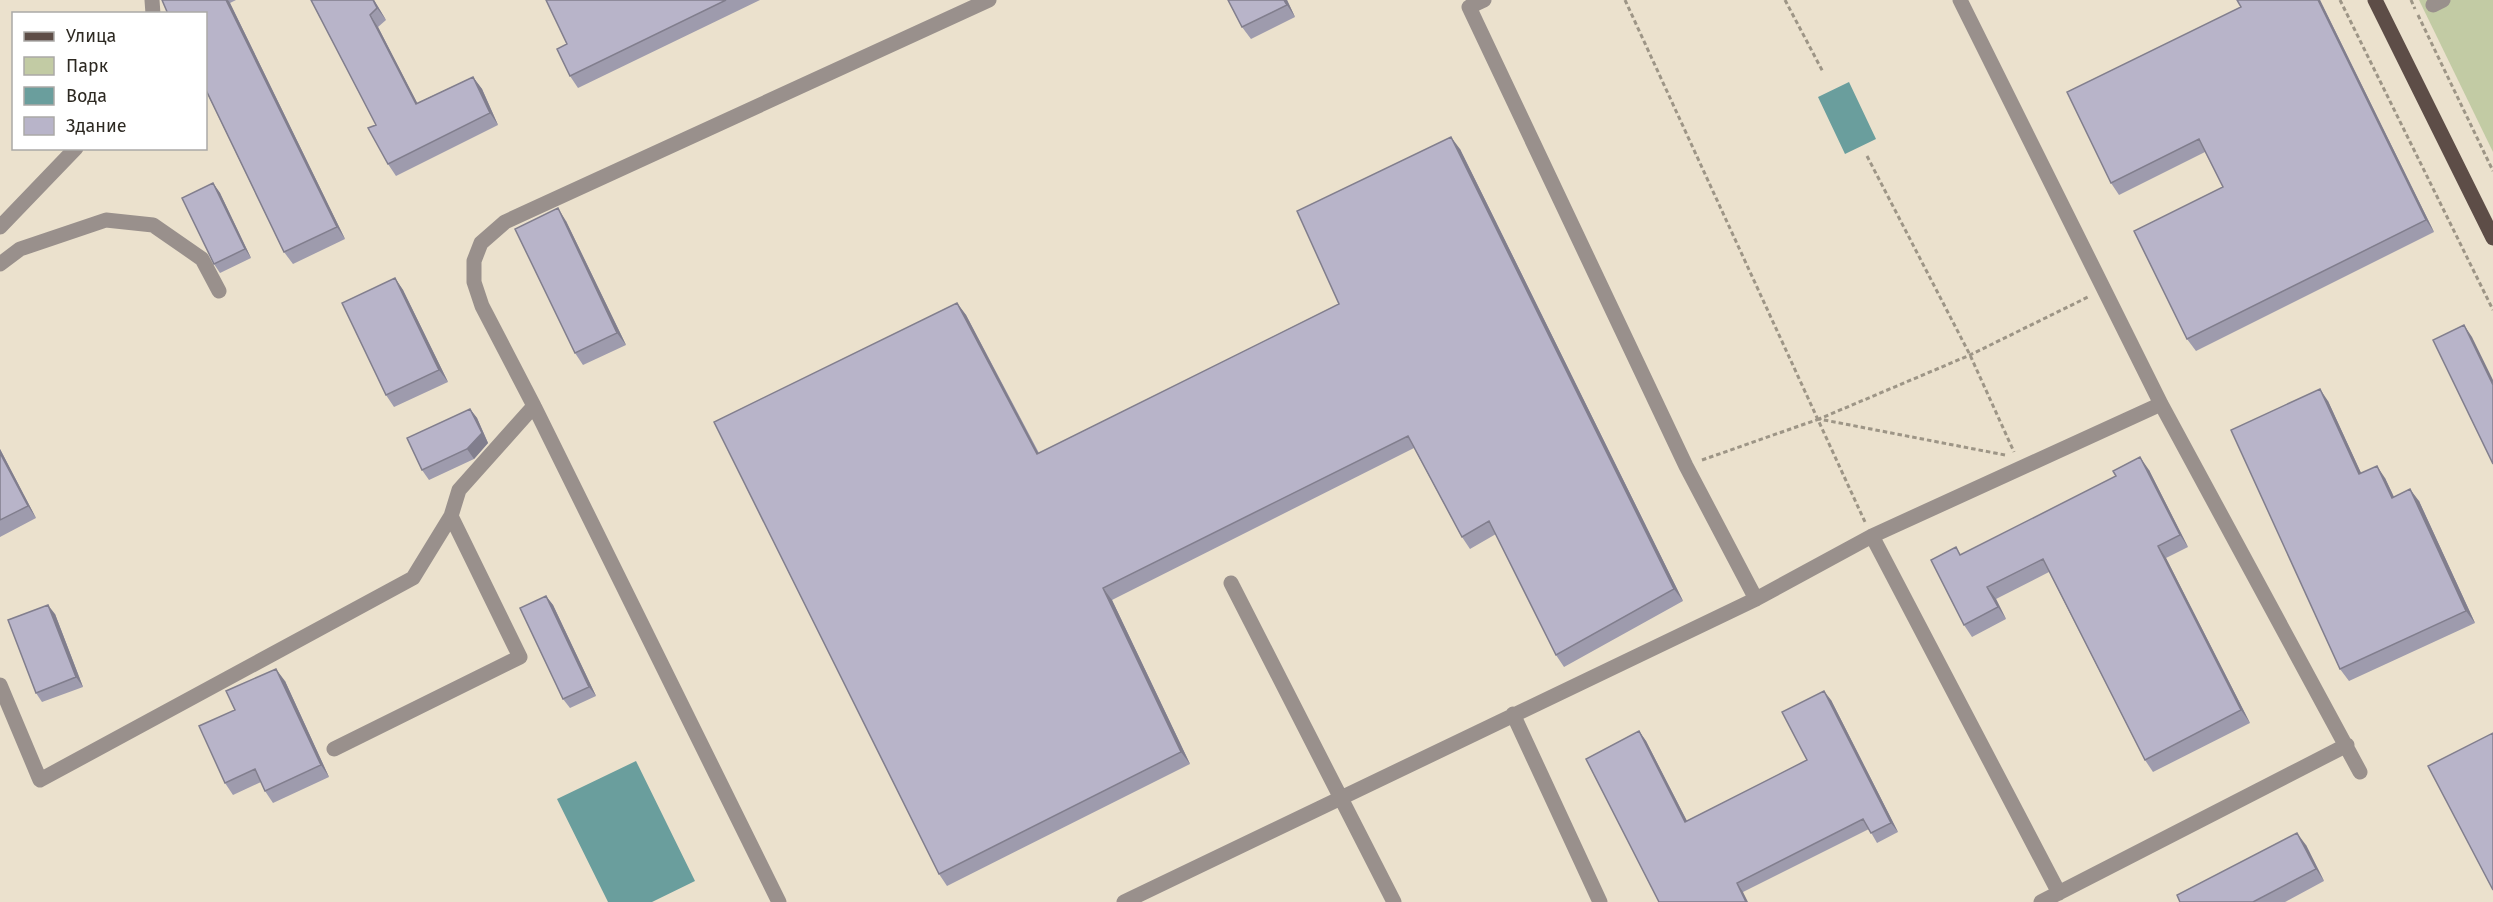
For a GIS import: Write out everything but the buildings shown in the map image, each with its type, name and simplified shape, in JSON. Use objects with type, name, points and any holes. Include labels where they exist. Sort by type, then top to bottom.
[{"type":"main road","points":[[2375,0],[2493,238]]},
{"type":"street","points":[[779,902],[534,406],[482,306],[474,282],[474,261],[481,243],[505,222],[989,0]]},
{"type":"street","points":[[1484,0],[1469,7],[1686,466],[1756,599]]},
{"type":"street","points":[[1960,0],[2161,404],[2360,772]]},
{"type":"street","points":[[0,227],[74,150]]},
{"type":"street","points":[[0,264],[20,249],[106,220],[153,225],[202,259],[219,291]]},
{"type":"street","points":[[1124,902],[1756,599],[1872,536],[2161,404]]},
{"type":"street","points":[[0,686],[40,780],[413,578],[451,516],[459,490],[534,406]]},
{"type":"street","points":[[333,749],[520,657],[451,516]]},
{"type":"street","points":[[1872,536],[2059,893]]},
{"type":"street","points":[[1231,583],[1343,798],[1394,902]]},
{"type":"street","points":[[1513,714],[1600,902]]},
{"type":"street","points":[[2041,902],[2347,745]]},
{"type":"path","points":[[1625,0],[1872,536]]},
{"type":"path","points":[[1785,0],[1823,72]]},
{"type":"path","points":[[2340,0],[2493,310]]},
{"type":"path","points":[[2411,0],[2493,171]]},
{"type":"path","points":[[1819,419],[2017,458],[1970,355],[1867,156]]},
{"type":"path","points":[[1686,466],[1819,419],[1970,355],[2105,288]]},
{"type":"green space","points":[[2419,0],[2493,0],[2493,152]]},
{"type":"water","points":[[1849,82],[1876,139],[1845,154],[1818,97]]},
{"type":"water","points":[[636,761],[695,881],[652,902],[608,902],[557,799]]}]
